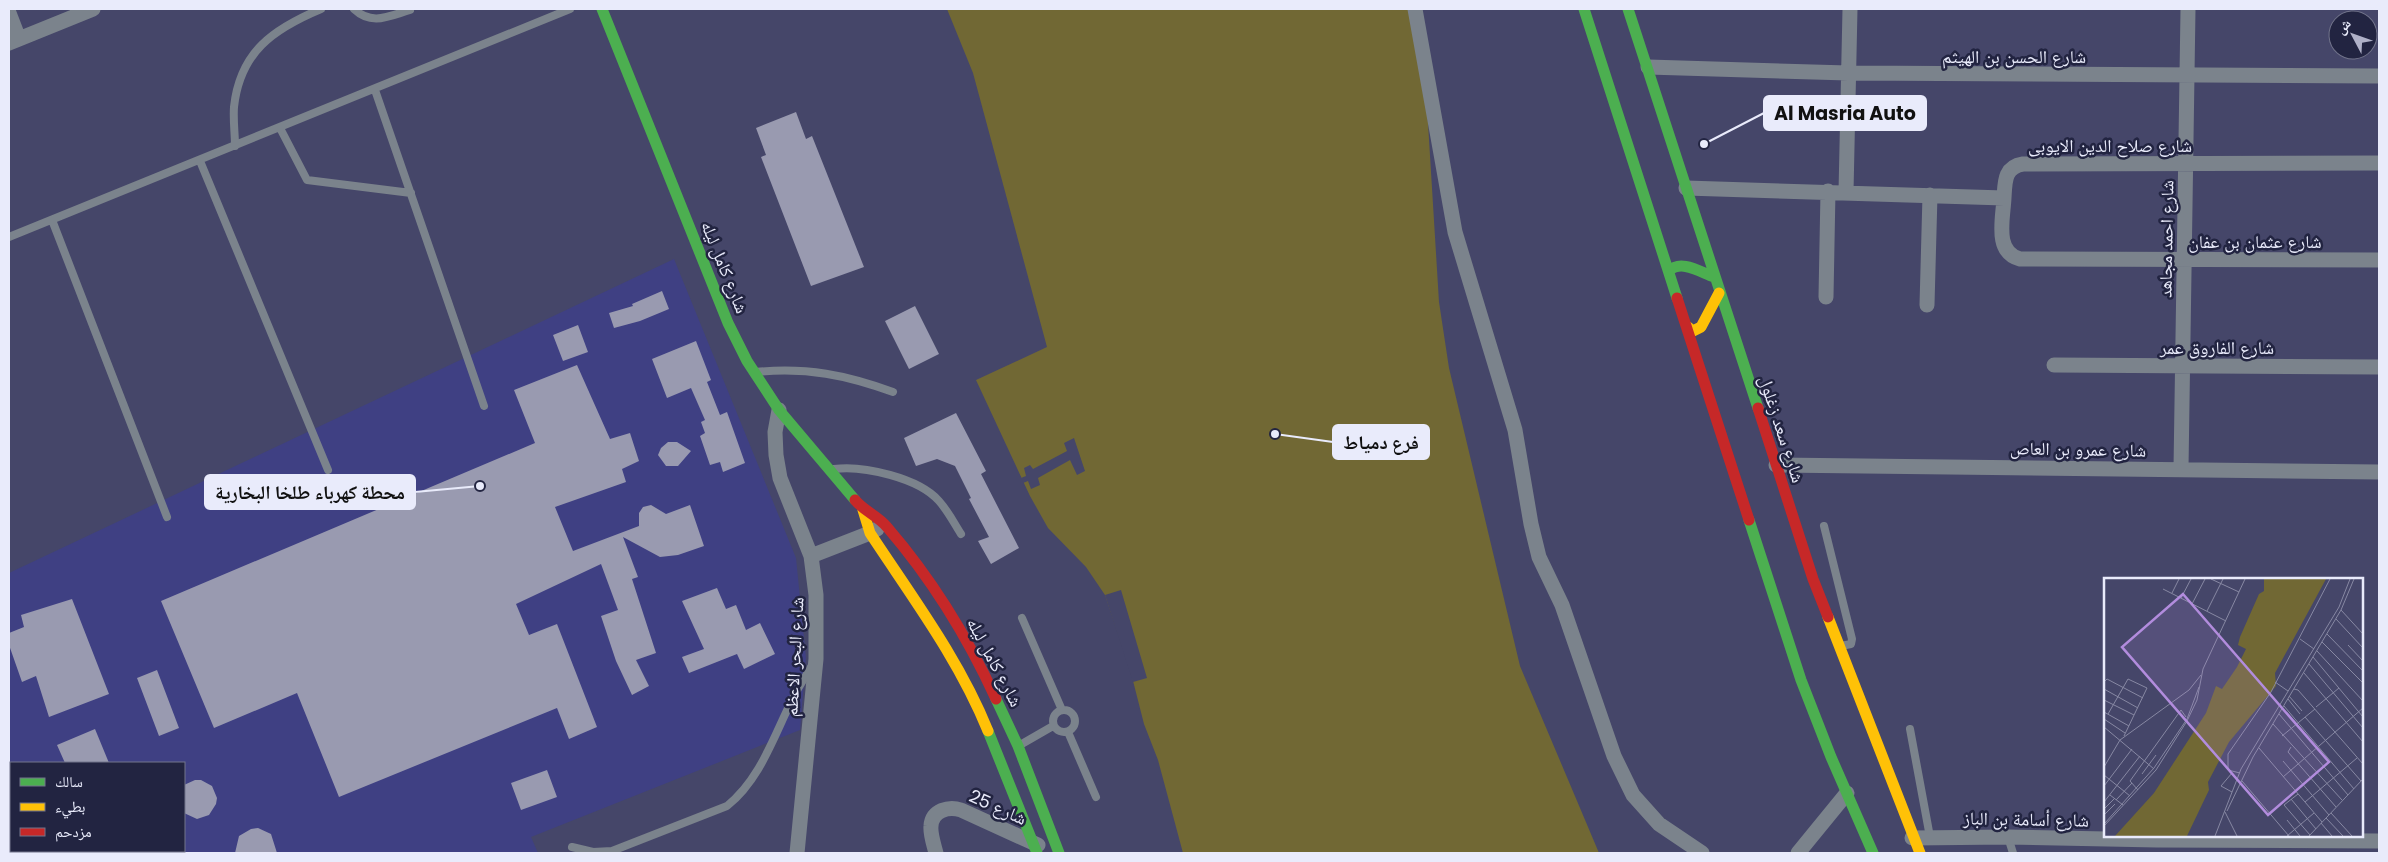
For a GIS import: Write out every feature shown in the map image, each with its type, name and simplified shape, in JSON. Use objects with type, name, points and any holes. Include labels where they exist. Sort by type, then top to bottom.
[{"type":"main road","name":"شارع كامل ليله","points":[[602,9],[728,323],[754,372],[779,410],[863,510],[885,524],[906,549],[959,628],[978,660],[1018,746],[1059,853]]},
{"type":"main road","points":[[1584,9],[1801,680],[1846,793],[1873,853]]},
{"type":"main road","name":"شارع سعد زغلول","points":[[1628,9],[1813,579],[1912,838],[1920,853]]},
{"type":"main road","points":[[1669,271],[1674,266],[1681,265],[1714,277]]},
{"type":"main road","points":[[1688,327],[1693,331],[1701,326],[1719,293]]},
{"type":"main road","name":"شارع كامل ليله","points":[[863,510],[870,533],[951,654],[977,704],[1000,756],[1036,848]]},
{"type":"main road","points":[[1000,756],[1018,746]]},
{"type":"street","points":[[9,13],[14,41],[93,9]]},
{"type":"street","points":[[1416,9],[1455,232],[1515,430],[1531,524],[1539,558],[1562,605],[1614,756],[1633,795],[1659,824],[1699,852]]},
{"type":"street","points":[[1846,192],[1850,9]]},
{"type":"street","name":"شارع احمد مجاهد","points":[[2181,470],[2188,9]]},
{"type":"street","name":"شارع الحسن بن الهيثم","points":[[1648,67],[1848,74],[2379,76]]},
{"type":"street","name":"شارع صلاح الدين الايوبى","points":[[2004,198],[2007,173],[2018,165],[2379,163]]},
{"type":"street","points":[[1686,188],[2004,198]]},
{"type":"street","points":[[1826,297],[1828,191]]},
{"type":"street","points":[[1927,305],[1930,195]]},
{"type":"street","name":"شارع عثمان بن عفان","points":[[2004,198],[2002,243],[2004,249],[2014,257],[2184,260],[2379,260]]},
{"type":"street","name":"شارع الفاروق عمر","points":[[2054,365],[2379,367]]},
{"type":"street","name":"شارع البحر الاعظم","points":[[779,410],[776,432],[776,455],[780,478],[811,556],[816,595],[816,659],[797,853]]},
{"type":"street","name":"شارع عمرو بن العاص","points":[[1776,464],[2379,472]]},
{"type":"street","points":[[811,556],[870,533],[885,524]]},
{"type":"street","points":[[1798,853],[1846,793]]},
{"type":"street","name":"شارع 25","points":[[936,853],[930,827],[932,820],[941,810],[948,808],[961,810],[1036,848],[1055,853]]},
{"type":"street","name":"شارع أسامة بن الباز","points":[[1912,838],[2008,837],[2379,841]]},
{"type":"lane","points":[[235,146],[234,108],[244,69],[258,48],[274,32],[294,20],[321,9]]},
{"type":"lane","points":[[354,9],[369,19],[379,20],[410,10]]},
{"type":"lane","points":[[9,238],[570,9]]},
{"type":"lane","points":[[375,90],[484,406]]},
{"type":"lane","points":[[280,128],[307,180],[411,193]]},
{"type":"lane","points":[[200,161],[328,470]]},
{"type":"lane","points":[[52,220],[167,517]]},
{"type":"lane","points":[[754,372],[784,369],[838,374],[893,392]]},
{"type":"lane","points":[[829,470],[849,467],[869,469],[892,476],[926,491],[940,502],[961,534]]},
{"type":"lane","points":[[1824,526],[1852,639],[1849,645],[1840,647]]},
{"type":"lane","points":[[1022,618],[1062,710]]},
{"type":"lane","points":[[572,847],[593,852],[612,851],[727,806],[741,795],[751,782],[816,659]]},
{"type":"lane","points":[[1062,710],[1069,711],[1075,717],[1074,726],[1068,732],[1060,732],[1053,726],[1053,717],[1062,710]]},
{"type":"lane","points":[[1018,746],[1053,726]]},
{"type":"lane","points":[[1910,729],[1930,837]]},
{"type":"lane","points":[[1068,732],[1096,798]]},
{"type":"lane","points":[[2008,837],[2013,853]]},
{"type":"shaded area","points":[[947,9],[1421,9],[1439,302],[1449,368],[1520,666],[1599,853],[1183,853],[1158,760],[1144,724],[1130,669],[1105,595],[1086,567],[1048,528],[1030,496],[976,380],[1047,347],[973,73]]},
{"type":"shaded area","points":[[674,259],[796,558],[806,658],[800,730],[531,837],[538,853],[9,853],[9,573]]},
{"type":"pier","points":[[1074,438],[1085,471],[1077,475],[1070,460],[1038,478],[1040,485],[1031,489],[1028,481],[1023,483],[1021,478],[1026,476],[1024,468],[1030,465],[1033,469],[1067,451],[1064,443]]},
{"type":"pier","points":[[1121,590],[1147,678],[1133,682],[1105,595]]},
{"type":"building","points":[[796,112],[806,139],[812,136],[864,267],[811,286],[761,157],[766,155],[756,128]]},
{"type":"building","points":[[662,291],[669,309],[640,321],[614,328],[609,313],[633,306],[632,304]]},
{"type":"building","points":[[915,306],[939,354],[909,369],[885,321]]},
{"type":"building","points":[[578,325],[588,352],[563,361],[553,335]]},
{"type":"building","points":[[696,341],[711,380],[707,382],[720,415],[727,412],[745,463],[723,472],[720,462],[710,465],[700,436],[705,433],[701,422],[705,420],[691,388],[667,398],[652,359]]},
{"type":"building","points":[[577,365],[610,439],[630,433],[639,461],[622,469],[626,482],[555,507],[573,551],[639,526],[639,513],[643,507],[651,505],[666,514],[690,505],[704,546],[678,555],[660,557],[623,537],[638,577],[632,579],[656,653],[636,660],[649,686],[632,695],[616,661],[601,616],[618,610],[601,564],[516,604],[529,635],[557,624],[597,727],[569,739],[557,708],[339,797],[297,693],[214,728],[161,601],[535,443],[514,390]]},
{"type":"building","points":[[956,413],[986,471],[981,474],[1019,548],[991,564],[978,541],[989,537],[969,499],[971,498],[955,466],[937,459],[916,466],[904,438]]},
{"type":"building","points":[[668,442],[677,442],[691,451],[678,466],[666,466],[658,455],[661,448]]},
{"type":"building","points":[[717,588],[726,609],[736,605],[746,630],[760,623],[775,654],[744,669],[737,654],[689,673],[682,657],[704,649],[682,601]]},
{"type":"building","points":[[72,599],[109,694],[49,717],[36,676],[22,682],[9,645],[9,633],[24,627],[21,615]]},
{"type":"building","points":[[157,670],[179,728],[159,736],[137,678]]},
{"type":"building","points":[[95,729],[109,762],[65,762],[57,745]]},
{"type":"building","points":[[547,770],[557,797],[521,810],[511,783]]},
{"type":"building","points":[[195,780],[201,780],[212,786],[217,798],[216,804],[209,815],[197,819],[185,813],[185,785]]},
{"type":"building","points":[[258,828],[271,834],[277,853],[235,853],[239,836],[251,829]]},
{"type":"traffic: fast","points":[[602,9],[728,323],[747,361],[779,410],[855,500]]},
{"type":"traffic: fast","points":[[1584,9],[1677,298]]},
{"type":"traffic: fast","points":[[1628,9],[1758,408]]},
{"type":"traffic: fast","points":[[1669,271],[1679,266],[1685,266],[1714,277]]},
{"type":"traffic: fast","points":[[1749,520],[1801,680],[1831,757],[1873,853]]},
{"type":"traffic: fast","points":[[996,699],[1018,746],[1059,853]]},
{"type":"traffic: fast","points":[[988,731],[1037,853]]},
{"type":"traffic: slow","points":[[1688,327],[1693,331],[1701,327],[1719,293]]},
{"type":"traffic: slow","points":[[863,510],[870,533],[949,654],[988,731]]},
{"type":"traffic: slow","points":[[1828,617],[1920,853]]},
{"type":"traffic: jam","points":[[1677,298],[1749,520]]},
{"type":"traffic: jam","points":[[1758,408],[1813,579],[1828,617]]},
{"type":"traffic: jam","points":[[855,500],[883,523],[919,567],[961,631],[996,699]]},
{"type":"place","name":"Al Masria Auto","points":[[1704,144]]},
{"type":"place","name":"فرع دمياط","points":[[1275,434]]},
{"type":"place","name":"محطة كهرباء طلخا البخارية","points":[[480,486]]}]
